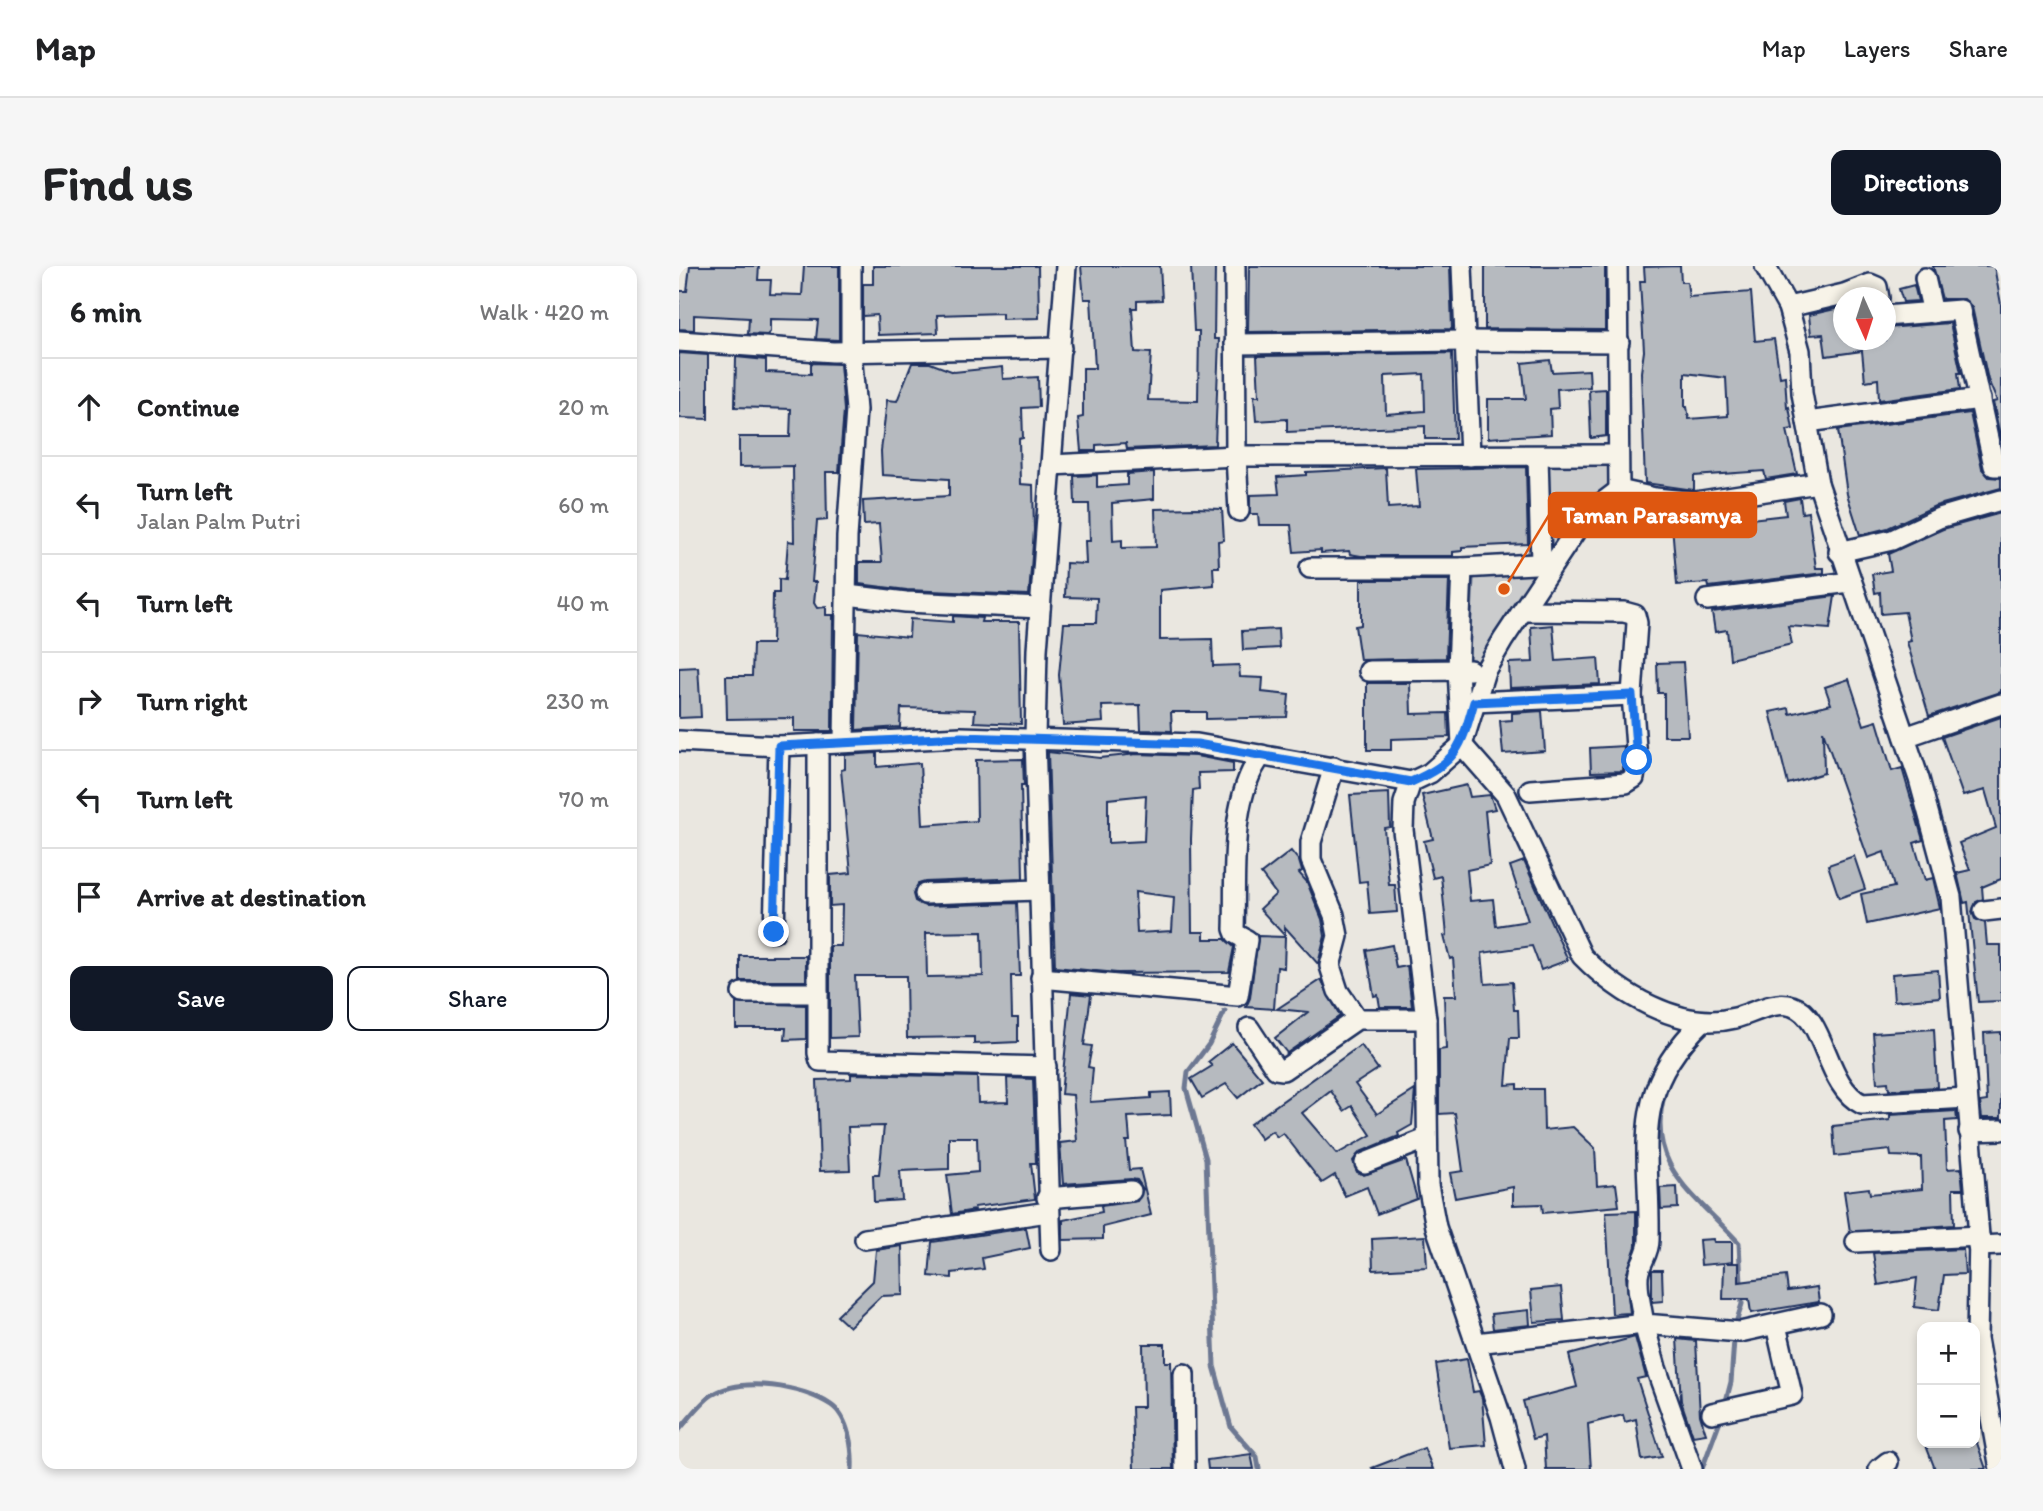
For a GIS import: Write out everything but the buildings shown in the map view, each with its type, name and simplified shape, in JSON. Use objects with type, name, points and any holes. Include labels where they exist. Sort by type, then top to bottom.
[{"type":"street","points":[[844,741],[847,537],[856,410],[851,352],[851,266]]},
{"type":"street","points":[[1051,1250],[1035,738],[1040,608],[1066,266]]},
{"type":"street","points":[[1235,266],[1236,456],[1239,511]]},
{"type":"street","points":[[1462,266],[1469,456]]},
{"type":"street","points":[[1617,266],[1619,489]]},
{"type":"street","points":[[1765,266],[1788,307],[1800,351],[1807,422],[1818,483],[1839,552],[1905,737],[1942,857],[1977,912],[1967,1098],[1979,1241],[1977,1339],[2000,1469]]},
{"type":"street","points":[[1926,278],[1933,313]]},
{"type":"street","points":[[1788,307],[1833,297]]},
{"type":"street","points":[[1896,315],[1961,312],[1994,466],[2001,466]]},
{"type":"street","points":[[679,341],[851,352],[1061,348]]},
{"type":"street","points":[[1235,344],[1619,342]]},
{"type":"street","points":[[1807,422],[1980,399]]},
{"type":"street","points":[[1051,465],[1236,456],[1618,455]]},
{"type":"street","points":[[1538,456],[1547,563]]},
{"type":"street","points":[[1619,489],[1655,498],[1695,502],[1818,483]]},
{"type":"street","points":[[679,741],[779,746],[961,737],[1197,744],[1411,782],[1430,774],[1462,745],[1485,671],[1524,611],[1547,563],[1586,515],[1619,489]]},
{"type":"street","points":[[1839,552],[1892,540],[1939,518],[2001,500]]},
{"type":"street","points":[[1310,568],[1462,568],[1547,563]]},
{"type":"street","points":[[1462,568],[1458,669],[1462,745],[1506,794],[1582,956],[1597,972],[1640,999],[1686,1018],[1703,1021],[1731,1019],[1789,1005],[1807,1017],[1832,1069],[1854,1100],[1874,1104],[1967,1098]]},
{"type":"street","points":[[1707,600],[1850,582]]},
{"type":"street","points":[[847,595],[906,602],[1040,608]]},
{"type":"street","points":[[1524,611],[1635,615],[1637,623],[1632,695],[1637,760],[1634,778],[1626,783],[1530,790]]},
{"type":"street","points":[[1369,671],[1485,671]]},
{"type":"street","points":[[1474,702],[1632,695]]},
{"type":"street","points":[[1905,737],[2001,704]]},
{"type":"street","points":[[818,744],[818,1053],[822,1061],[1046,1067]]},
{"type":"street","points":[[774,932],[779,746]]},
{"type":"street","points":[[1041,978],[1238,996],[1247,940],[1234,929],[1237,832],[1248,775],[1262,755]]},
{"type":"street","points":[[1334,767],[1311,842],[1311,860],[1334,915],[1338,936],[1330,966],[1338,990],[1357,1019]]},
{"type":"street","points":[[1411,782],[1404,803],[1403,830],[1426,1019],[1428,1185],[1436,1227],[1515,1469]]},
{"type":"street","points":[[925,894],[1039,890]]},
{"type":"street","points":[[741,993],[818,993]]},
{"type":"street","points":[[1249,1028],[1276,1069],[1283,1070],[1357,1019],[1426,1019]]},
{"type":"street","points":[[1692,1469],[1656,1368],[1644,1324],[1638,1274],[1649,1243],[1645,1142],[1651,1101],[1665,1064],[1681,1042],[1703,1021]]},
{"type":"street","points":[[1969,1131],[2001,1130]]},
{"type":"street","points":[[1365,1163],[1426,1139]]},
{"type":"street","points":[[865,1238],[1131,1191]]},
{"type":"street","points":[[1856,1242],[1979,1241],[2001,1245]]},
{"type":"street","points":[[1476,1343],[1644,1324],[1736,1332],[1821,1314]]},
{"type":"street","points":[[1719,1412],[1791,1395],[1776,1325]]},
{"type":"street","points":[[1184,1374],[1185,1469]]},
{"type":"shaded area","points":[[1617,459],[1607,494],[1467,694],[1474,572],[1518,569],[1526,555],[1536,517],[1535,461]]},
{"type":"waterway","points":[[1225,1011],[1209,1044],[1188,1072],[1186,1088],[1206,1159],[1214,1366],[1231,1427],[1257,1457],[1259,1469]]},
{"type":"waterway","points":[[1665,1093],[1660,1118],[1661,1141],[1668,1160],[1691,1194],[1739,1243],[1742,1304],[1735,1326],[1731,1382],[1725,1405]]},
{"type":"waterway","points":[[679,1430],[708,1398],[725,1389],[755,1385],[789,1388],[819,1398],[837,1410],[849,1434],[852,1469]]},
{"type":"waterway","points":[[1702,1469],[1722,1415]]},
{"type":"place","name":"Taman Parasamya","points":[[1504,589]]},
{"type":"route","points":[[774,932],[779,746],[961,737],[1197,744],[1411,782],[1430,774],[1462,745],[1474,702],[1632,695],[1637,760]]}]
